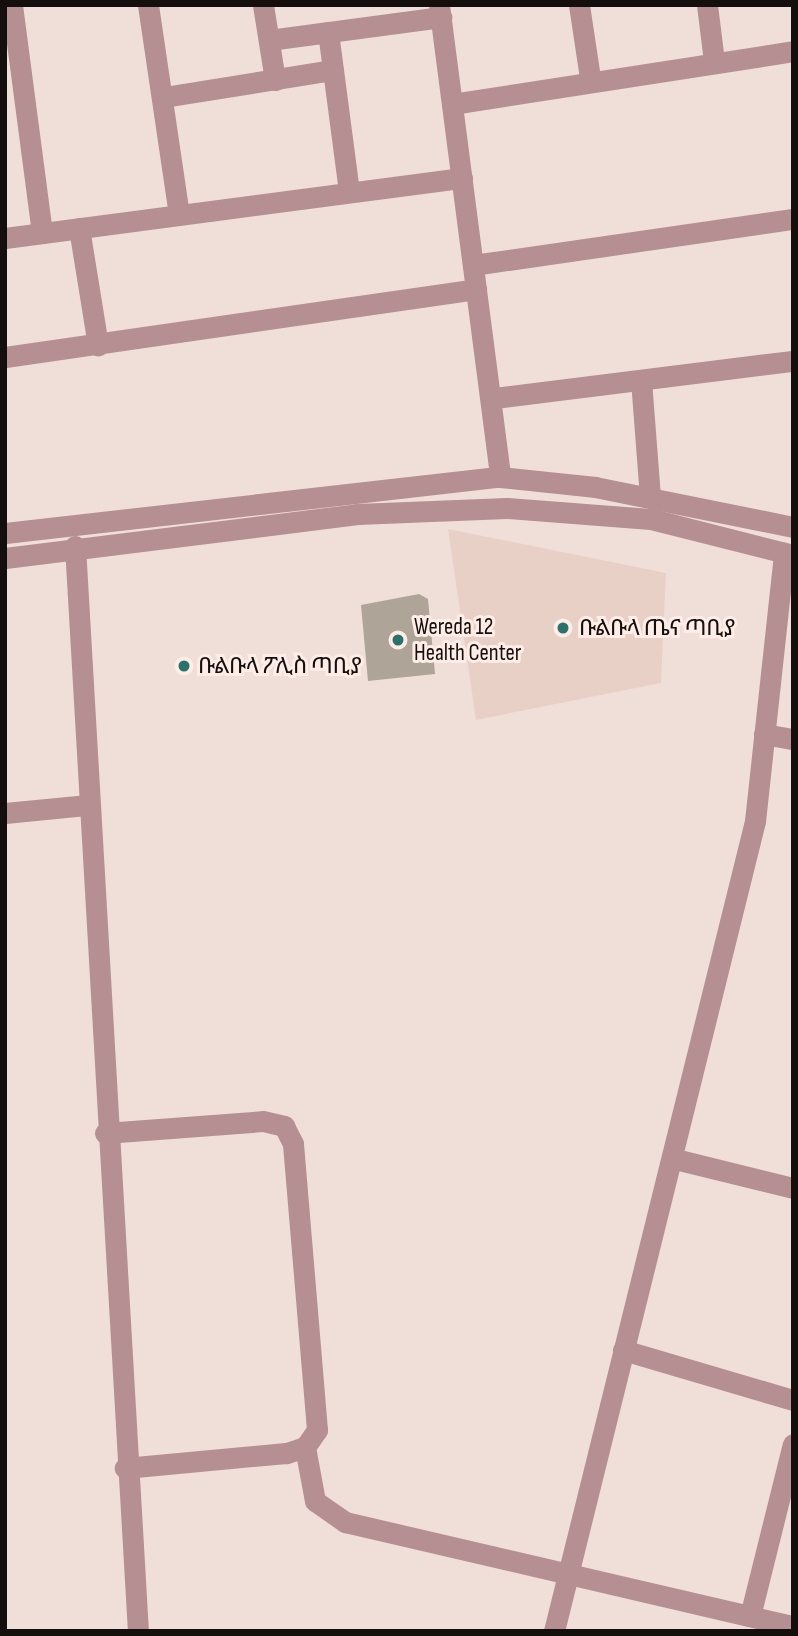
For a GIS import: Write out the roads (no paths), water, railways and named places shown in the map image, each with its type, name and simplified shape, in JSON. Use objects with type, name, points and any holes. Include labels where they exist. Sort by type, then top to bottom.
[{"type":"street","points":[[12,5],[14,93],[42,233]]},
{"type":"street","points":[[148,5],[164,97],[179,215]]},
{"type":"street","points":[[263,5],[275,79]]},
{"type":"street","points":[[579,5],[590,78]]},
{"type":"street","points":[[707,5],[714,61]]},
{"type":"street","points":[[269,40],[440,11],[476,289],[494,398],[500,477]]},
{"type":"street","points":[[328,32],[349,192]]},
{"type":"street","points":[[453,103],[590,78],[793,51]]},
{"type":"street","points":[[164,97],[333,70]]},
{"type":"street","points":[[5,238],[462,178]]},
{"type":"street","points":[[473,265],[793,219]]},
{"type":"street","points":[[79,228],[98,345]]},
{"type":"street","points":[[5,357],[476,289]]},
{"type":"street","points":[[494,398],[793,361]]},
{"type":"street","points":[[641,380],[650,498]]},
{"type":"street","points":[[5,533],[500,477],[650,498],[793,527]]},
{"type":"street","points":[[5,558],[75,546],[357,514],[507,508],[651,519],[789,554],[755,821],[675,1159],[566,1572],[554,1631]]},
{"type":"street","points":[[75,546],[86,805],[105,1133],[125,1468],[138,1631]]},
{"type":"street","points":[[764,734],[793,740]]},
{"type":"street","points":[[5,813],[86,805]]},
{"type":"street","points":[[105,1133],[263,1121],[284,1126],[293,1144],[317,1430],[304,1447],[125,1468]]},
{"type":"street","points":[[675,1159],[793,1188]]},
{"type":"street","points":[[623,1350],[793,1400]]},
{"type":"street","points":[[750,1616],[793,1444]]},
{"type":"street","points":[[304,1447],[314,1502],[345,1522],[793,1626]]},
{"type":"place","name":"ቡልቡላ ጤና ጣቢያ","points":[[563,628]]},
{"type":"place","name":"Wereda 12 Health Center","points":[[398,640]]},
{"type":"place","name":"ቡልቡላ ፖሊስ ጣቢያ","points":[[184,666]]}]
